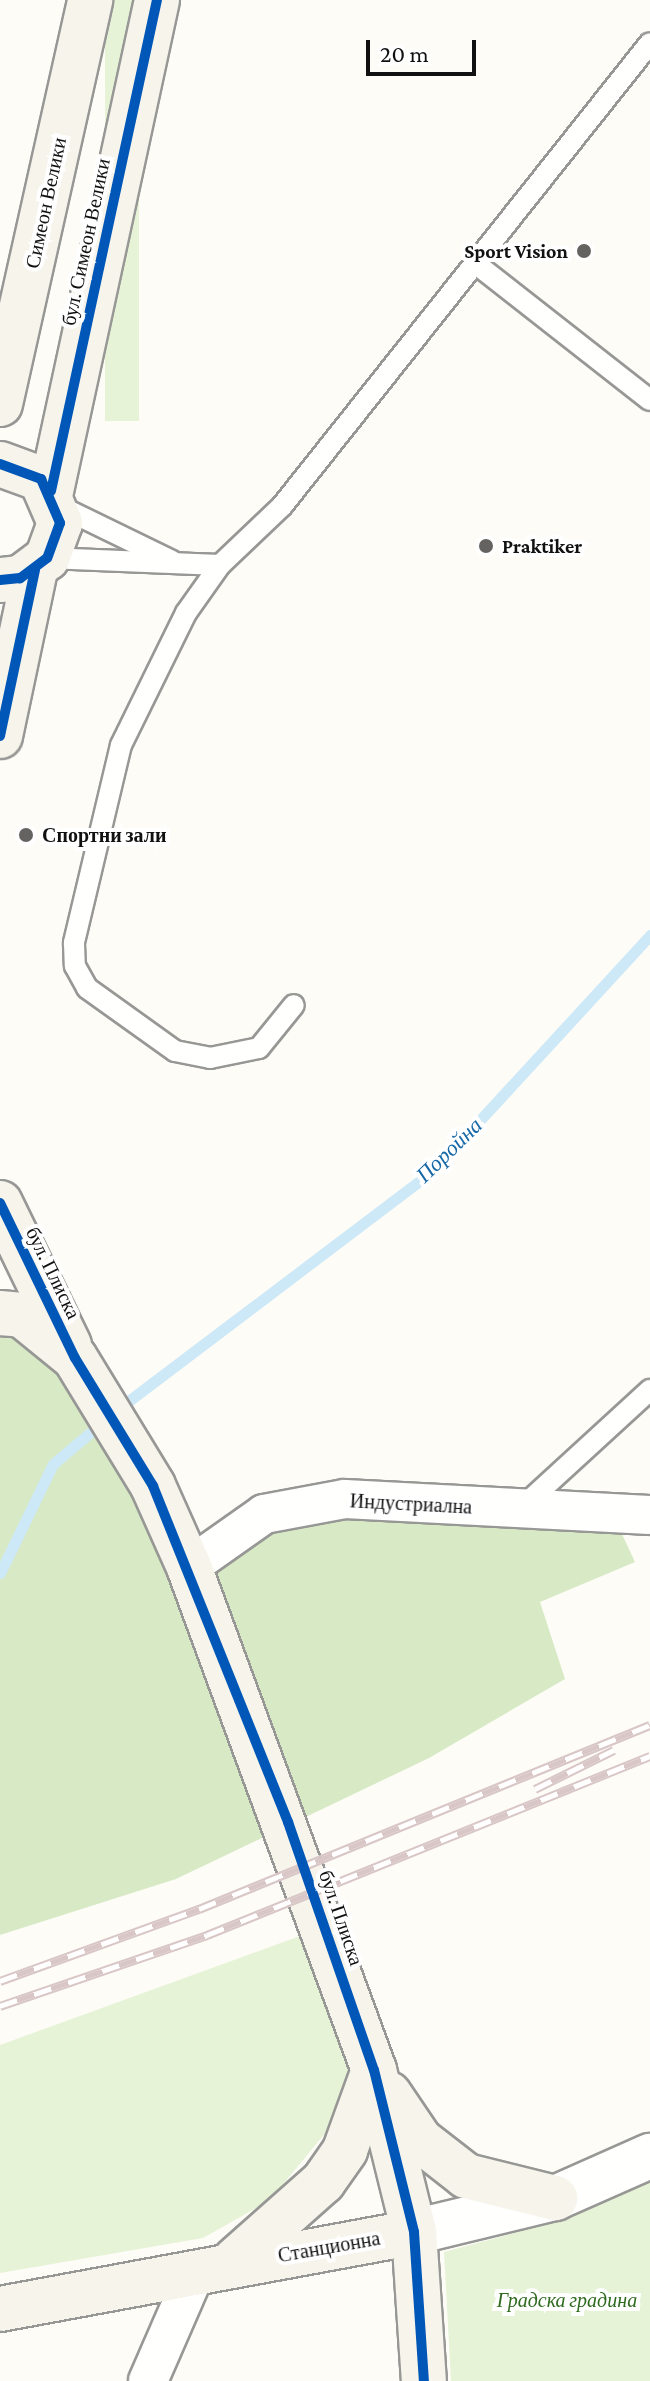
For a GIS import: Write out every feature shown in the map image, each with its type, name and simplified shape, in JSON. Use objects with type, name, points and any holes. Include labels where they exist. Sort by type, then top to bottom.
[{"type":"main road","name":"Симеон Велики","points":[[0,404],[90,0]]},
{"type":"main road","name":"бул. Симеон Велики","points":[[27,570],[60,523],[54,498],[157,0]]},
{"type":"main road","points":[[0,464],[28,470],[54,498]]},
{"type":"main road","points":[[0,736],[27,570]]},
{"type":"main road","name":"бул. Плиска","points":[[0,1203],[75,1358],[153,1486],[189,1567],[374,2070],[414,2232],[424,2381]]},
{"type":"main road","points":[[0,1313],[22,1315],[75,1358]]},
{"type":"main road","points":[[374,2070],[420,2140],[466,2176],[555,2198]]},
{"type":"main road","points":[[212,2269],[323,2182],[345,2150],[374,2070]]},
{"type":"main road","name":"Станционна","points":[[0,2309],[414,2232]]},
{"type":"street","name":"Индустриална","points":[[189,1567],[264,1514],[345,1499],[518,1511],[650,1515]]},
{"type":"street","name":"Станционна","points":[[414,2232],[555,2198],[650,2156]]},
{"type":"street","points":[[148,2381],[212,2269]]},
{"type":"lane","points":[[294,1005],[259,1048],[210,1058],[175,1051],[87,988],[75,966],[74,943],[121,745],[186,613],[220,565],[282,506],[650,43]]},
{"type":"lane","points":[[475,263],[650,400]]},
{"type":"lane","points":[[54,498],[183,566]]},
{"type":"lane","points":[[27,570],[220,565]]},
{"type":"lane","points":[[518,1511],[650,1390]]},
{"type":"green space","points":[[105,0],[139,0],[139,421],[105,421]]},
{"type":"green space","points":[[0,1313],[22,1315],[189,1567],[264,1514],[614,1517],[635,1562],[540,1602],[565,1679],[429,1758],[176,1879],[0,1935]]},
{"type":"green space","points":[[300,1936],[349,2067],[332,2125],[270,2200],[203,2238],[0,2273],[0,2045]]},
{"type":"green space","name":"Градска градина","points":[[650,2175],[650,2381],[451,2381],[444,2252],[518,2232]]},
{"type":"waterway","name":"Поройна","points":[[118,1409],[435,1169],[650,935]]},
{"type":"waterway","points":[[0,1573],[53,1464],[105,1420]]},
{"type":"railway","points":[[0,1981],[199,1909],[650,1725]]},
{"type":"railway","points":[[535,1789],[614,1750]]},
{"type":"railway","points":[[0,2006],[207,1935],[650,1756]]},
{"type":"cycle path","points":[[51,491],[157,0]]},
{"type":"cycle path","points":[[0,464],[41,479],[60,523],[47,558],[20,578],[0,580]]},
{"type":"cycle path","points":[[0,736],[35,570]]},
{"type":"cycle path","points":[[0,1203],[75,1358],[153,1486],[288,1822],[374,2070],[414,2232],[424,2381]]},
{"type":"place","name":"Sport Vision","points":[[584,251]]},
{"type":"place","name":"Praktiker","points":[[486,546]]},
{"type":"place","name":"Спортни зали","points":[[26,835]]}]
